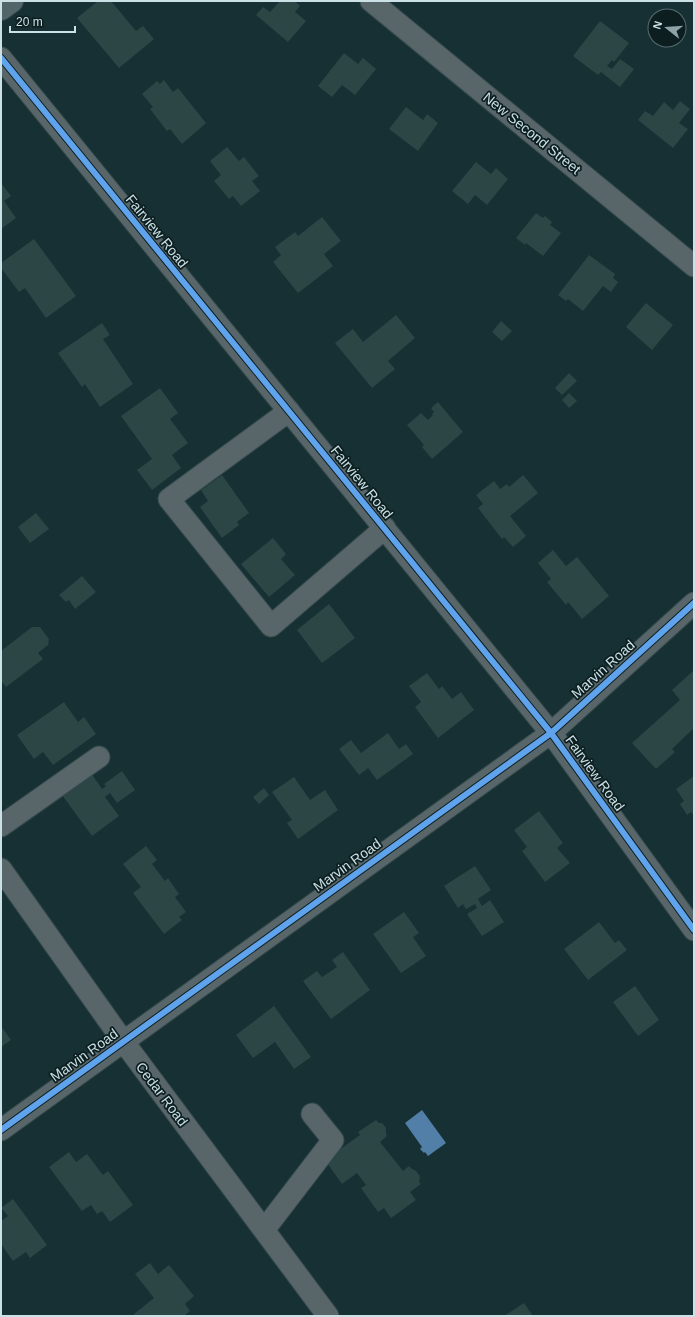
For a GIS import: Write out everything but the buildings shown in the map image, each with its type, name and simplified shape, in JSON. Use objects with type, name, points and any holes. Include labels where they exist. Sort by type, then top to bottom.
[{"type":"main road","points":[[1,9],[12,1]]},
{"type":"street","name":"New Second Street","points":[[371,1],[694,266]]},
{"type":"street","name":"Fairview Road","points":[[1,58],[551,733],[694,930]]},
{"type":"street","points":[[289,411],[169,499],[271,626],[385,528]]},
{"type":"street","name":"Marvin Road","points":[[1,1130],[551,733],[694,603]]},
{"type":"street","points":[[1,826],[99,756]]},
{"type":"street","name":"Cedar Road","points":[[1,869],[123,1041],[264,1230],[324,1315]]},
{"type":"street","points":[[264,1230],[333,1140],[312,1114]]},
{"type":"water","points":[[422,1110],[446,1143],[428,1156],[420,1149],[422,1147],[405,1123]]},
{"type":"cycle path","points":[[1,58],[551,733],[694,930]]},
{"type":"cycle path","points":[[1,1130],[551,733],[694,603]]}]
